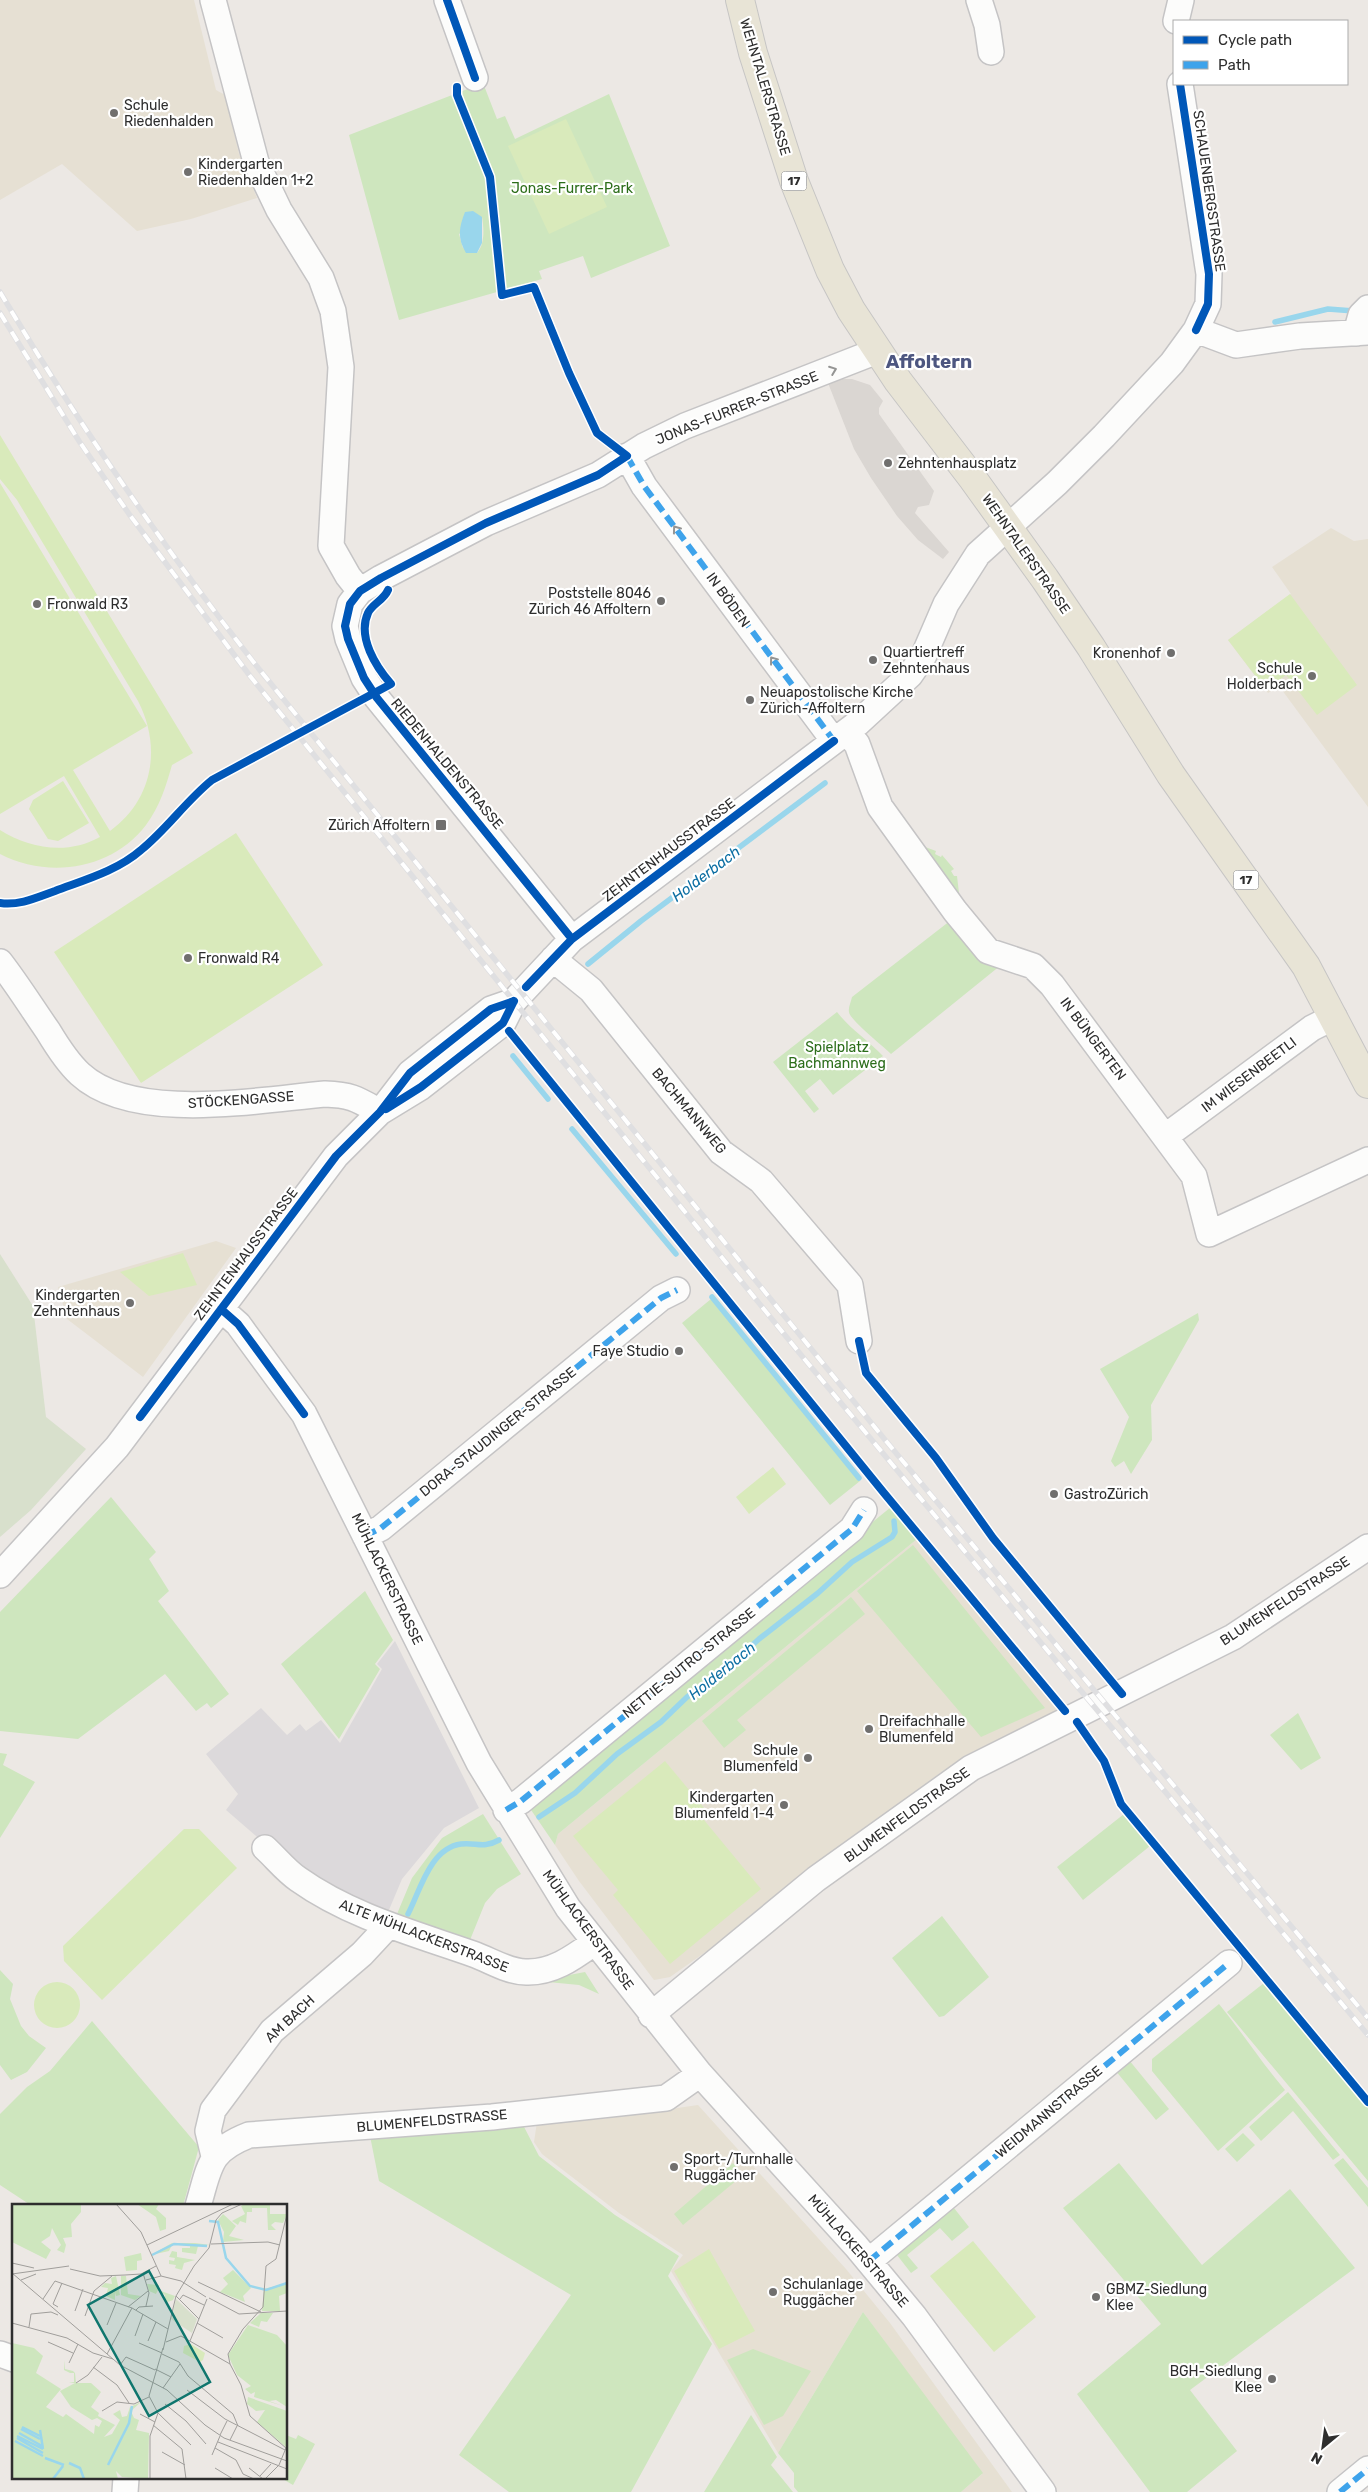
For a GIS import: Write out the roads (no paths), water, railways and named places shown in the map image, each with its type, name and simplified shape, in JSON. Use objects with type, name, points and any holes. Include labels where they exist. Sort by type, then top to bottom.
[{"type":"main road","name":"WEHNTALERSTRASSE","points":[[740,0],[753,53],[794,181],[830,270],[877,351],[922,414],[1008,526],[1091,647],[1170,775],[1306,966],[1334,1016],[1368,1084]]},
{"type":"street","points":[[213,0],[256,162],[279,210],[322,278],[333,311],[341,367],[331,546],[344,570],[360,591]]},
{"type":"street","points":[[447,0],[475,78]]},
{"type":"street","points":[[979,0],[988,25],[991,52]]},
{"type":"street","points":[[1176,20],[1181,0]]},
{"type":"street","name":"SCHAUENBERGSTRASSE","points":[[1008,526],[1057,483],[1104,436],[1176,358],[1196,330],[1208,304],[1209,274],[1180,85]]},
{"type":"street","points":[[1196,330],[1236,345],[1300,336],[1362,333],[1361,315],[1368,308]]},
{"type":"street","name":"JONAS-FURRER-STRASSE","points":[[360,591],[380,578],[486,523],[598,475],[644,446],[685,426],[877,351]]},
{"type":"street","name":"IN BÖDEN","points":[[627,456],[650,493],[840,736]]},
{"type":"street","name":"ZEHNTENHAUSSTRASSE","points":[[0,1575],[99,1469],[336,1156],[380,1112],[410,1073],[492,1009],[514,1001],[572,938],[840,736],[894,692],[910,675],[924,655],[946,604],[978,554],[1008,526]]},
{"type":"street","name":"RIEDENHALDENSTRASSE","points":[[360,591],[350,604],[345,626],[348,639],[368,685],[390,715],[572,938]]},
{"type":"street","name":"IN BÜNGERTEN","points":[[840,736],[856,744],[880,807],[955,911],[988,951],[1033,966],[1052,985],[1166,1136],[1194,1176],[1209,1234],[1368,1160]]},
{"type":"street","name":"BACHMANNWEG","points":[[553,959],[591,990],[721,1152],[761,1181],[850,1285],[859,1341]]},
{"type":"street","name":"STÖCKENGASSE","points":[[0,962],[66,1058],[80,1074],[99,1088],[129,1099],[161,1104],[197,1104],[325,1094],[346,1095],[354,1097],[380,1112]]},
{"type":"street","name":"IM WIESENBEETLI","points":[[1166,1136],[1312,1028],[1334,1016]]},
{"type":"street","name":"DORA-STAUDINGER-STRASSE","points":[[365,1536],[381,1528],[661,1298],[677,1290]]},
{"type":"street","name":"MÜHLACKERSTRASSE","points":[[221,1309],[238,1324],[304,1414],[475,1755],[506,1810],[563,1900],[651,2015],[700,2074],[869,2261],[919,2323],[1043,2492]]},
{"type":"street","name":"NETTIE-SUTRO-STRASSE","points":[[506,1810],[521,1801],[852,1529],[864,1510]]},
{"type":"street","name":"BLUMENFELDSTRASSE","points":[[651,2015],[816,1879],[971,1768],[1233,1637],[1368,1547]]},
{"type":"street","name":"ALTE MÜHLACKERSTRASSE","points":[[265,1848],[297,1878],[332,1900],[389,1925],[512,1970],[540,1972],[564,1963],[595,1942]]},
{"type":"street","name":"AM BACH","points":[[214,2156],[208,2131],[213,2110],[266,2039],[362,1954],[389,1925]]},
{"type":"street","name":"WEIDMANNSTRASSE","points":[[869,2261],[1229,1963]]},
{"type":"street","name":"BLUMENFELDSTRASSE","points":[[214,2156],[228,2143],[249,2135],[492,2117],[666,2098],[700,2074]]},
{"type":"street","points":[[199,2204],[214,2156]]},
{"type":"street","points":[[0,2354],[12,2358]]},
{"type":"street","points":[[1340,2492],[1368,2469]]},
{"type":"water","points":[[473,211],[482,217],[482,243],[477,253],[466,253],[461,242],[460,228],[465,212]]},
{"type":"waterway","name":"Holderbach","points":[[1275,322],[1328,309],[1354,311]]},
{"type":"waterway","name":"Holderbach","points":[[588,964],[641,921],[825,783]]},
{"type":"waterway","name":"Holderbach","points":[[513,1056],[548,1099]]},
{"type":"waterway","name":"Holderbach","points":[[572,1129],[676,1254]]},
{"type":"waterway","name":"Holderbach","points":[[712,1297],[859,1478]]},
{"type":"waterway","name":"Holderbach","points":[[539,1817],[575,1793],[617,1754],[661,1722],[687,1697],[727,1668],[759,1639],[818,1593],[852,1562],[892,1537],[895,1532],[894,1521]]},
{"type":"waterway","name":"Holderbach","points":[[408,1914],[427,1872],[441,1853],[450,1847],[461,1844],[484,1845],[499,1840]]},
{"type":"railway","points":[[0,292],[60,390],[123,485],[189,578],[259,669],[886,1441],[1368,2018]]},
{"type":"railway","points":[[0,313],[79,441],[129,514],[250,676],[806,1361],[1368,2035]]},
{"type":"place","name":"Schule Riedenhalden","points":[[114,113]]},
{"type":"place","name":"Kindergarten Riedenhalden 1+2","points":[[188,172]]},
{"type":"place","name":"Zehntenhausplatz","points":[[888,463]]},
{"type":"place","name":"Poststelle 8046 Zürich 46 Affoltern","points":[[661,601]]},
{"type":"place","name":"Fronwald R3","points":[[37,604]]},
{"type":"place","name":"Kronenhof","points":[[1171,653]]},
{"type":"place","name":"Quartiertreff Zehntenhaus","points":[[873,660]]},
{"type":"place","name":"Schule Holderbach","points":[[1312,676]]},
{"type":"place","name":"Neuapostolische Kirche Zürich-Affoltern","points":[[750,700]]},
{"type":"place","name":"Zürich Affoltern","points":[[441,825]]},
{"type":"place","name":"Fronwald R4","points":[[188,958]]},
{"type":"place","name":"Kindergarten Zehntenhaus","points":[[130,1303]]},
{"type":"place","name":"Faye Studio","points":[[679,1351]]},
{"type":"place","name":"GastroZürich","points":[[1054,1494]]},
{"type":"place","name":"Dreifachhalle Blumenfeld","points":[[869,1729]]},
{"type":"place","name":"Schule Blumenfeld","points":[[808,1758]]},
{"type":"place","name":"Kindergarten Blumenfeld 1-4","points":[[784,1805]]},
{"type":"place","name":"Sport-/Turnhalle Ruggächer","points":[[674,2167]]},
{"type":"place","name":"Schulanlage Ruggächer","points":[[773,2292]]},
{"type":"place","name":"GBMZ-Siedlung Klee","points":[[1096,2297]]},
{"type":"place","name":"BGH-Siedlung Klee","points":[[1272,2379]]},
{"type":"district","name":"Affoltern","points":[[929,361]]},
{"type":"park label","name":"Jonas-Furrer-Park","points":[[572,188]]},
{"type":"park label","name":"Spielplatz Bachmannweg","points":[[837,1056]]}]
